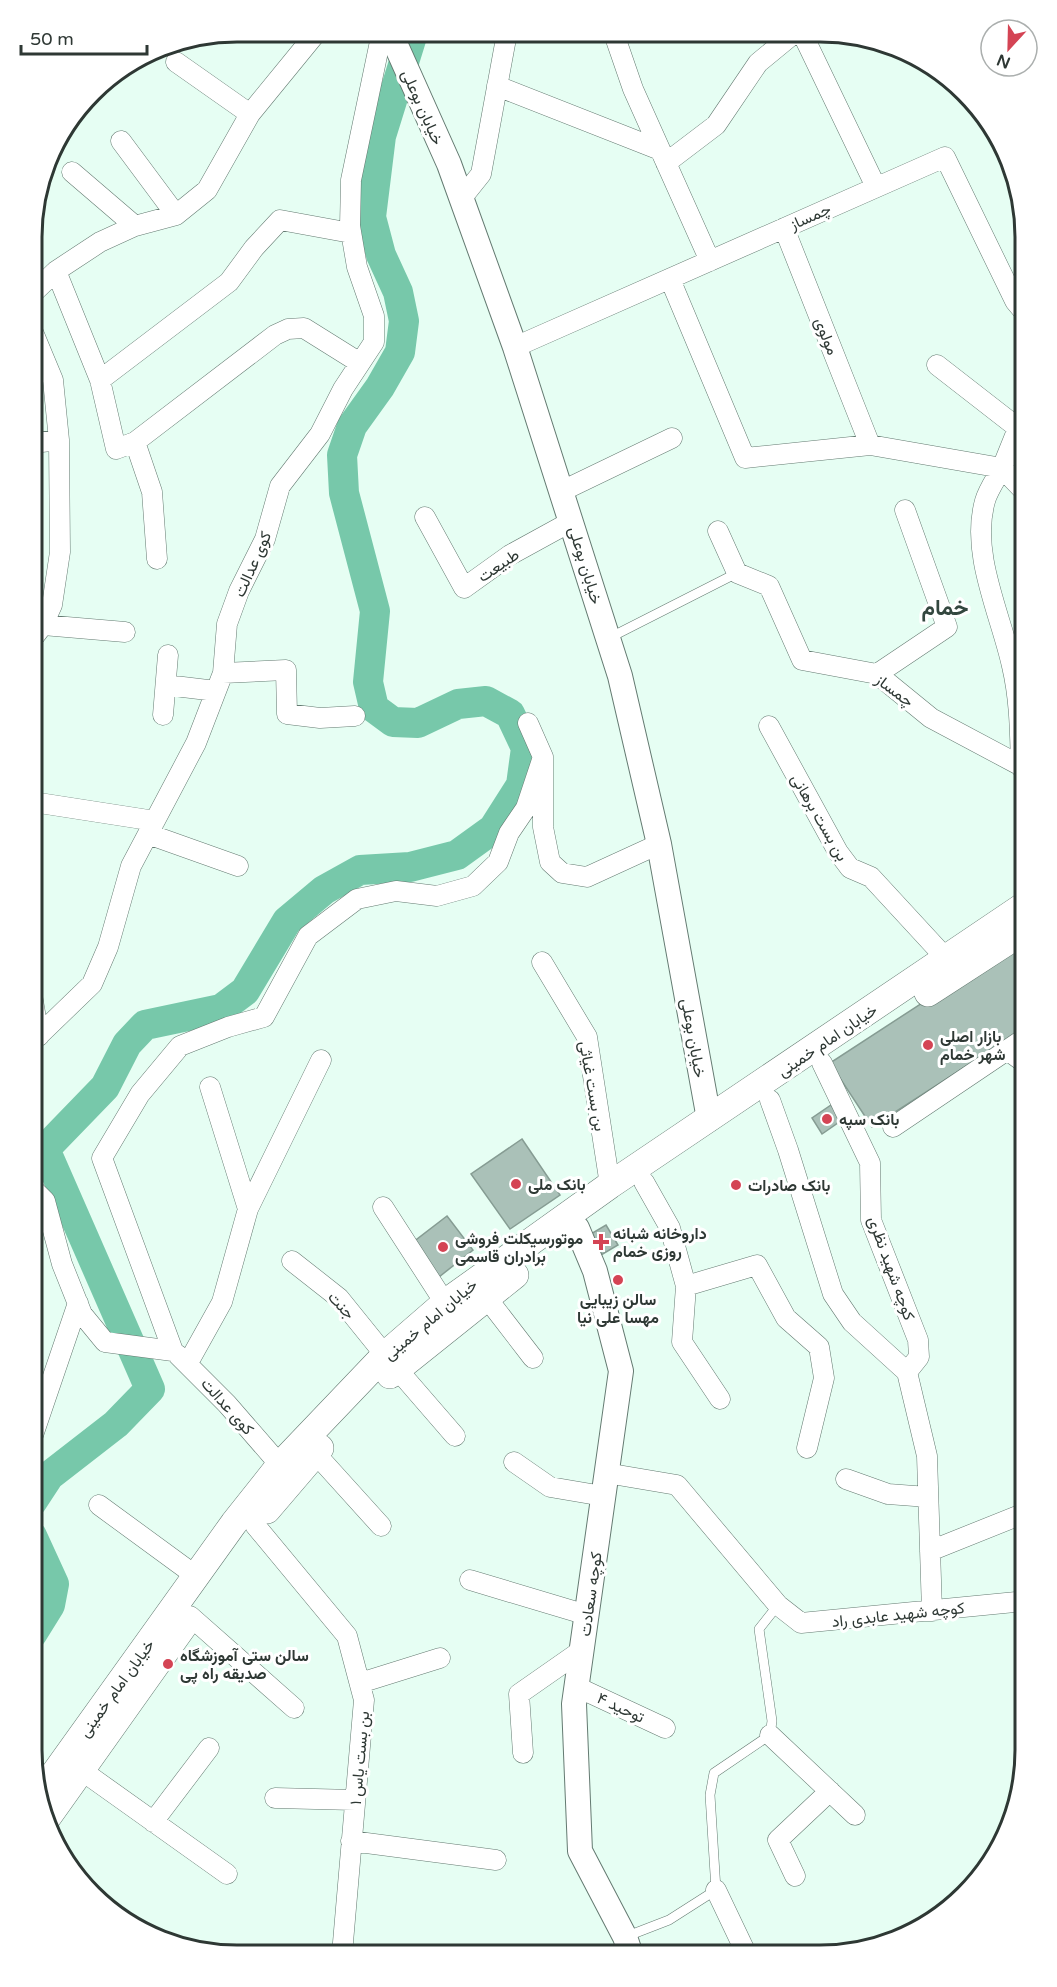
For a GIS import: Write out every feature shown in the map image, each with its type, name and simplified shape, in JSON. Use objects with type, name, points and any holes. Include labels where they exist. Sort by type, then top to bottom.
[{"type":"main road","name":"خیابان امام خمینی","points":[[46,1786],[234,1523],[280,1465],[391,1362],[486,1297],[577,1228],[803,1078],[953,966],[1015,913]]},
{"type":"main road","name":"خیابان امام خمینی","points":[[52,1812],[255,1525],[391,1362],[445,1303],[610,1185],[709,1119],[953,966],[1015,935]]},
{"type":"street","points":[[42,284],[56,271],[100,242],[135,226],[176,215],[207,190],[250,114],[304,42]]},
{"type":"street","name":"کوی عدالت","points":[[42,1033],[92,984],[108,947],[131,866],[196,743],[220,682],[226,624],[238,591],[265,539],[280,486],[320,434],[343,389],[374,342],[374,315],[357,267],[351,233],[351,180],[380,42]]},
{"type":"street","name":"خیابان بوعلی","points":[[394,42],[449,164],[515,347],[609,638],[620,676],[658,844],[709,1119]]},
{"type":"street","points":[[461,199],[481,174],[505,42]]},
{"type":"street","points":[[617,42],[633,89],[710,261]]},
{"type":"street","points":[[663,156],[716,125],[758,63],[784,42]]},
{"type":"street","points":[[805,42],[876,187]]},
{"type":"street","points":[[176,62],[250,114]]},
{"type":"street","points":[[497,86],[663,156]]},
{"type":"street","points":[[121,141],[176,215]]},
{"type":"street","name":"چمساز","points":[[515,347],[945,157],[1015,301]]},
{"type":"street","points":[[72,172],[135,226]]},
{"type":"street","points":[[100,380],[229,282],[254,248],[280,220],[351,233]]},
{"type":"street","name":"مولوی","points":[[784,228],[870,445]]},
{"type":"street","points":[[56,271],[100,380],[116,449],[135,442],[275,335],[288,329],[304,328],[360,363]]},
{"type":"street","points":[[670,279],[745,458],[870,445],[1002,468],[1015,482]]},
{"type":"street","points":[[42,354],[53,380],[60,440],[60,552],[52,604],[42,624]]},
{"type":"street","points":[[936,365],[1015,415]]},
{"type":"street","points":[[1015,436],[1002,468],[985,499],[980,525],[983,559],[1015,685]]},
{"type":"street","points":[[562,491],[672,438]]},
{"type":"street","points":[[42,443],[60,440]]},
{"type":"street","points":[[135,442],[152,492],[157,559]]},
{"type":"street","points":[[877,674],[947,627],[904,510]]},
{"type":"street","name":"طبيعت","points":[[425,518],[464,588],[510,555],[572,521]]},
{"type":"street","points":[[718,531],[737,573]]},
{"type":"street","name":"چمساز","points":[[737,573],[769,586],[802,660],[877,674],[931,718],[1015,763]]},
{"type":"street","points":[[42,632],[125,632]]},
{"type":"street","points":[[163,715],[168,655]]},
{"type":"street","points":[[165,685],[220,682],[286,670],[287,714],[320,718],[355,716]]},
{"type":"street","points":[[528,723],[543,757],[543,827],[550,862],[562,873],[587,877],[658,844]]},
{"type":"street","name":"بن بست برهانی","points":[[770,726],[838,852],[850,868],[872,877],[953,966]]},
{"type":"street","points":[[180,1357],[102,1158],[140,1094],[180,1046],[228,1027],[264,1017],[308,936],[357,899],[396,891],[437,896],[472,885],[498,862],[509,833],[526,808],[543,757]]},
{"type":"street","points":[[42,804],[152,828],[238,866]]},
{"type":"street","name":"بن بست غیاثی","points":[[542,962],[586,1037],[610,1185]]},
{"type":"street","points":[[893,1127],[1015,1045]]},
{"type":"street","points":[[1007,1050],[1015,1056]]},
{"type":"street","points":[[180,1357],[222,1302],[248,1209],[321,1060]]},
{"type":"street","name":"کوچه شهید نظری","points":[[822,1063],[870,1162],[871,1220],[918,1340],[919,1358],[907,1372]]},
{"type":"street","points":[[210,1087],[248,1209]]},
{"type":"street","points":[[770,1100],[833,1294],[852,1322],[907,1372],[927,1456],[932,1611]]},
{"type":"street","points":[[644,1182],[670,1228],[686,1286],[682,1342],[720,1399]]},
{"type":"street","points":[[42,1199],[45,1202],[62,1264],[82,1314],[105,1342],[180,1357]]},
{"type":"street","points":[[383,1207],[445,1303]]},
{"type":"street","name":"کوچه سعادت","points":[[577,1228],[595,1271],[621,1371],[574,1704],[580,1851],[627,1945]]},
{"type":"street","name":"جنت","points":[[292,1261],[339,1298],[454,1436]]},
{"type":"street","points":[[686,1286],[757,1265],[786,1318],[819,1347],[824,1378],[807,1448]]},
{"type":"street","points":[[486,1297],[533,1358]]},
{"type":"street","points":[[42,1405],[78,1303]]},
{"type":"street","name":"کوی عدالت","points":[[180,1357],[227,1404],[280,1465]]},
{"type":"street","points":[[315,1453],[381,1526]]},
{"type":"street","name":"کوچه شهید عابدی راد","points":[[514,1462],[550,1487],[677,1485],[778,1605],[801,1623],[1015,1602]]},
{"type":"street","points":[[846,1479],[888,1494],[928,1497]]},
{"type":"street","points":[[99,1505],[196,1576]]},
{"type":"street","points":[[930,1551],[1015,1517]]},
{"type":"street","name":"بن بست یاس ۱","points":[[255,1525],[347,1636],[364,1700],[343,1945]]},
{"type":"street","points":[[470,1580],[587,1615]]},
{"type":"street","points":[[190,1616],[294,1708]]},
{"type":"street","points":[[523,1753],[519,1694],[582,1650]]},
{"type":"street","points":[[360,1683],[440,1658]]},
{"type":"street","name":"توحید ۴","points":[[577,1687],[665,1728]]},
{"type":"street","points":[[770,1735],[855,1815]]},
{"type":"street","points":[[153,1822],[209,1748]]},
{"type":"street","points":[[81,1770],[226,1874]]},
{"type":"street","points":[[795,1876],[778,1840],[830,1791]]},
{"type":"street","points":[[275,1798],[355,1800]]},
{"type":"street","points":[[351,1841],[496,1860]]},
{"type":"street","points":[[716,1890],[742,1945]]},
{"type":"lane","points":[[609,638],[737,573]]},
{"type":"lane","points":[[630,1945],[716,1890],[710,1796],[714,1773],[770,1735],[772,1721],[759,1629],[778,1605]]},
{"type":"building","name":"بازار اصلی شهر خمام","points":[[1015,943],[1015,1034],[872,1127],[830,1063]]},
{"type":"building","name":"بانک سپه","points":[[831,1105],[842,1120],[822,1134],[812,1118]]},
{"type":"building","name":"بانک ملی","points":[[522,1139],[560,1195],[510,1229],[471,1174]]},
{"type":"building","name":"موتورسیکلت فروشی برادران قاسمی","points":[[447,1216],[473,1250],[439,1277],[412,1243]]},
{"type":"building","name":"داروخانه شبانه روزی خمام","points":[[606,1225],[618,1245],[596,1258],[584,1238]]},
{"type":"waterway","points":[[42,1487],[49,1476],[116,1424],[150,1389],[45,1149],[105,1087],[127,1044],[145,1025],[221,1009],[245,991],[287,921],[324,890],[360,870],[410,867],[457,855],[493,829],[521,785],[526,748],[510,714],[486,701],[458,704],[418,723],[393,722],[374,708],[368,682],[375,611],[344,493],[342,455],[352,426],[380,387],[400,352],[404,321],[398,292],[381,255],[371,217],[381,136],[410,42]]},
{"type":"waterway","points":[[42,1558],[54,1584],[50,1605],[42,1618]]},
{"type":"place","name":"بازار اصلی شهر خمام","points":[[928,1045]]},
{"type":"place","name":"بانک سپه","points":[[827,1119]]},
{"type":"place","name":"بانک ملی","points":[[516,1184]]},
{"type":"place","name":"بانک صادرات","points":[[736,1185]]},
{"type":"place","name":"داروخانه شبانه روزی خمام","points":[[601,1242]]},
{"type":"place","name":"موتورسیکلت فروشی برادران قاسمی","points":[[443,1247]]},
{"type":"place","name":"سالن زیبایی مهسا علی نیا","points":[[618,1280]]},
{"type":"place","name":"سالن ستی آموزشگاه صدیقه راه پی","points":[[168,1664]]},
{"type":"district","name":"خمام","points":[[945,607]]}]
